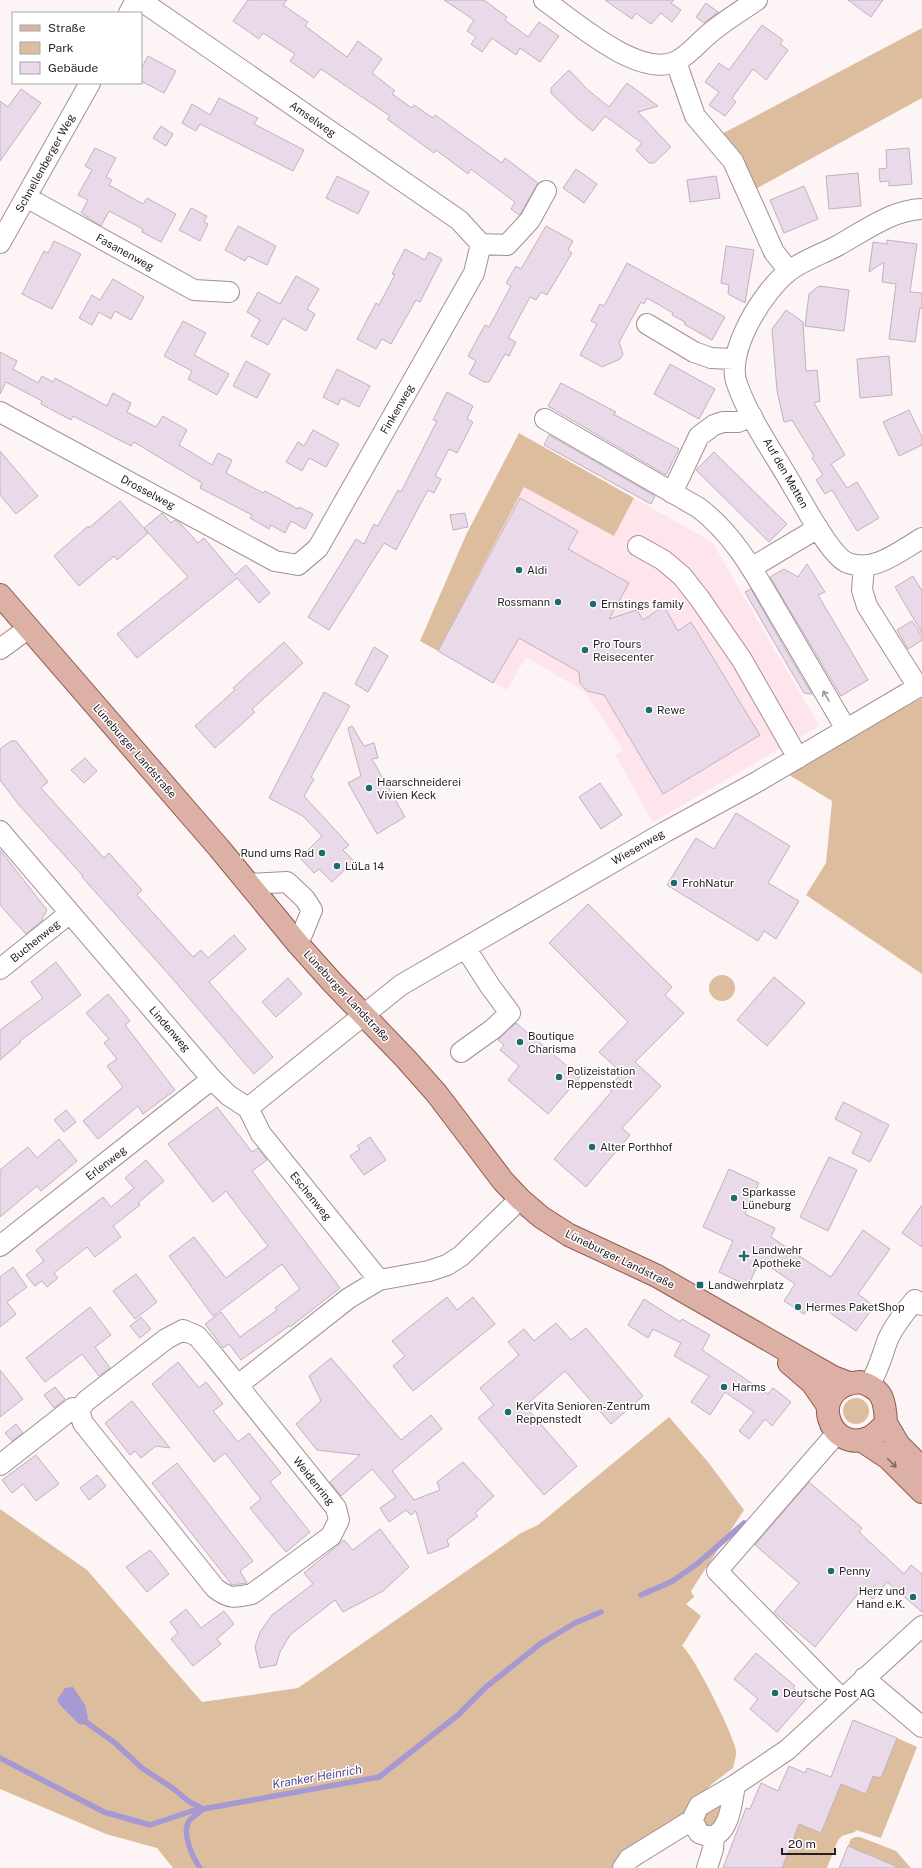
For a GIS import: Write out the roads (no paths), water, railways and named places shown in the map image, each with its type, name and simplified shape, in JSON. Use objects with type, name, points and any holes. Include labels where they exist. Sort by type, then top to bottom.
[{"type":"main road","name":"Lüneburger Landstraße","points":[[0,594],[249,884],[298,944],[437,1094],[502,1181],[520,1199],[542,1217],[569,1234],[657,1276],[833,1377],[859,1384]]},
{"type":"main road","name":"Lüneburger Landstraße","points":[[748,1329],[780,1354],[812,1383],[828,1406]]},
{"type":"main road","points":[[886,1423],[870,1437],[861,1440],[852,1440],[837,1433],[829,1421],[828,1406],[835,1391],[859,1384],[882,1397],[885,1405],[886,1423],[899,1444],[922,1468]]},
{"type":"main road","points":[[861,1440],[888,1458],[922,1492]]},
{"type":"street","points":[[130,12],[136,0]]},
{"type":"street","name":"Amselweg","points":[[140,0],[459,220],[481,244]]},
{"type":"street","points":[[544,0],[611,48],[629,58],[662,65],[676,62],[686,56],[710,33],[757,0]]},
{"type":"street","points":[[676,62],[696,116],[734,161],[774,252],[789,271]]},
{"type":"street","name":"Schnellenberger Weg","points":[[0,243],[89,84]]},
{"type":"street","points":[[481,244],[507,246],[530,220],[546,191]]},
{"type":"street","name":"Fasanenweg","points":[[26,197],[194,290],[229,292]]},
{"type":"street","name":"Auf den Metten","points":[[922,209],[900,214],[877,224],[789,271],[775,285],[755,312],[741,337],[734,359],[736,383],[752,416],[818,528],[831,547],[846,563],[864,566],[882,562],[922,538]]},
{"type":"street","name":"Finkenweg","points":[[298,565],[318,548],[326,534],[474,273],[481,244]]},
{"type":"street","points":[[647,324],[694,352],[711,358],[734,359]]},
{"type":"street","name":"Drosselweg","points":[[0,412],[276,561],[298,565]]},
{"type":"street","points":[[672,493],[699,436],[714,425],[723,422],[738,422],[752,416]]},
{"type":"street","points":[[545,419],[699,508],[716,521],[732,539],[751,568],[846,729]]},
{"type":"street","points":[[751,568],[818,528]]},
{"type":"street","points":[[638,546],[663,560],[682,576],[700,599],[742,660],[798,758]]},
{"type":"street","name":"Wiesenweg","points":[[364,1014],[401,985],[665,832],[798,758],[918,687],[867,606],[862,590],[864,566]]},
{"type":"street","points":[[0,649],[28,628]]},
{"type":"street","name":"Lindenweg","points":[[0,832],[212,1079],[228,1095],[248,1108]]},
{"type":"street","points":[[249,884],[287,882],[305,899],[312,910],[298,944]]},
{"type":"street","name":"Buchenweg","points":[[0,969],[70,913]]},
{"type":"street","points":[[461,1052],[493,1029],[510,1013],[490,986],[466,948]]},
{"type":"street","points":[[248,1108],[364,1014]]},
{"type":"street","name":"Erlenweg","points":[[0,1246],[212,1079]]},
{"type":"street","name":"Eschenweg","points":[[248,1108],[261,1134],[379,1280]]},
{"type":"street","points":[[238,1385],[349,1298],[379,1280],[429,1271],[447,1265],[461,1256],[520,1199]]},
{"type":"street","points":[[859,1384],[882,1361],[888,1339],[897,1321],[920,1299]]},
{"type":"street","name":"Weidenring","points":[[183,1330],[197,1336],[238,1385],[336,1508],[339,1520],[331,1536],[252,1594],[236,1598],[225,1596],[215,1588],[83,1423],[79,1410],[86,1401],[166,1339],[183,1330]]},
{"type":"street","name":"Weidenring","points":[[0,1465],[73,1408],[79,1410]]},
{"type":"street","points":[[837,1433],[717,1571],[842,1699]]},
{"type":"street","points":[[623,1868],[629,1860],[692,1820],[699,1806],[735,1785],[787,1750],[922,1626]]},
{"type":"street","points":[[864,1678],[922,1727]]},
{"type":"street","points":[[692,1820],[699,1833],[709,1838],[719,1834],[724,1827],[731,1807],[735,1785]]},
{"type":"street","points":[[707,1868],[713,1849],[714,1837]]},
{"type":"waterway","name":"Kranker Heinrich","points":[[641,1595],[671,1582],[697,1564],[744,1523]]},
{"type":"waterway","name":"Kranker Heinrich","points":[[0,1758],[104,1812],[150,1825],[192,1811],[379,1777],[458,1715],[486,1687],[540,1644],[575,1623],[601,1612]]},
{"type":"waterway","points":[[86,1722],[115,1743],[142,1768],[174,1789],[188,1801],[203,1809],[189,1821],[186,1832],[191,1852],[200,1868]]},
{"type":"place","name":"Aldi","points":[[519,570]]},
{"type":"place","name":"Rossmann","points":[[558,602]]},
{"type":"place","name":"Ernstings family","points":[[593,604]]},
{"type":"place","name":"Pro Tours Reisecenter","points":[[585,650]]},
{"type":"place","name":"Rewe","points":[[649,710]]},
{"type":"place","name":"Haarschneiderei Vivien Keck","points":[[369,788]]},
{"type":"place","name":"Rund ums Rad","points":[[322,853]]},
{"type":"place","name":"LüLa 14","points":[[337,866]]},
{"type":"place","name":"FrohNatur","points":[[674,883]]},
{"type":"place","name":"Boutique Charisma","points":[[520,1042]]},
{"type":"place","name":"Polizeistation Reppenstedt","points":[[559,1077]]},
{"type":"place","name":"Alter Porthhof","points":[[592,1147]]},
{"type":"place","name":"Sparkasse Lüneburg","points":[[734,1198]]},
{"type":"place","name":"Landwehr Apotheke","points":[[744,1256]]},
{"type":"place","name":"Landwehrplatz","points":[[700,1285]]},
{"type":"place","name":"Hermes PaketShop","points":[[798,1307]]},
{"type":"place","name":"Harms","points":[[724,1387]]},
{"type":"place","name":"KerVita Senioren-Zentrum Reppenstedt","points":[[508,1412]]},
{"type":"place","name":"Penny","points":[[831,1571]]},
{"type":"place","name":"Herz und Hand e.K.","points":[[913,1597]]},
{"type":"place","name":"Deutsche Post AG","points":[[775,1693]]}]
